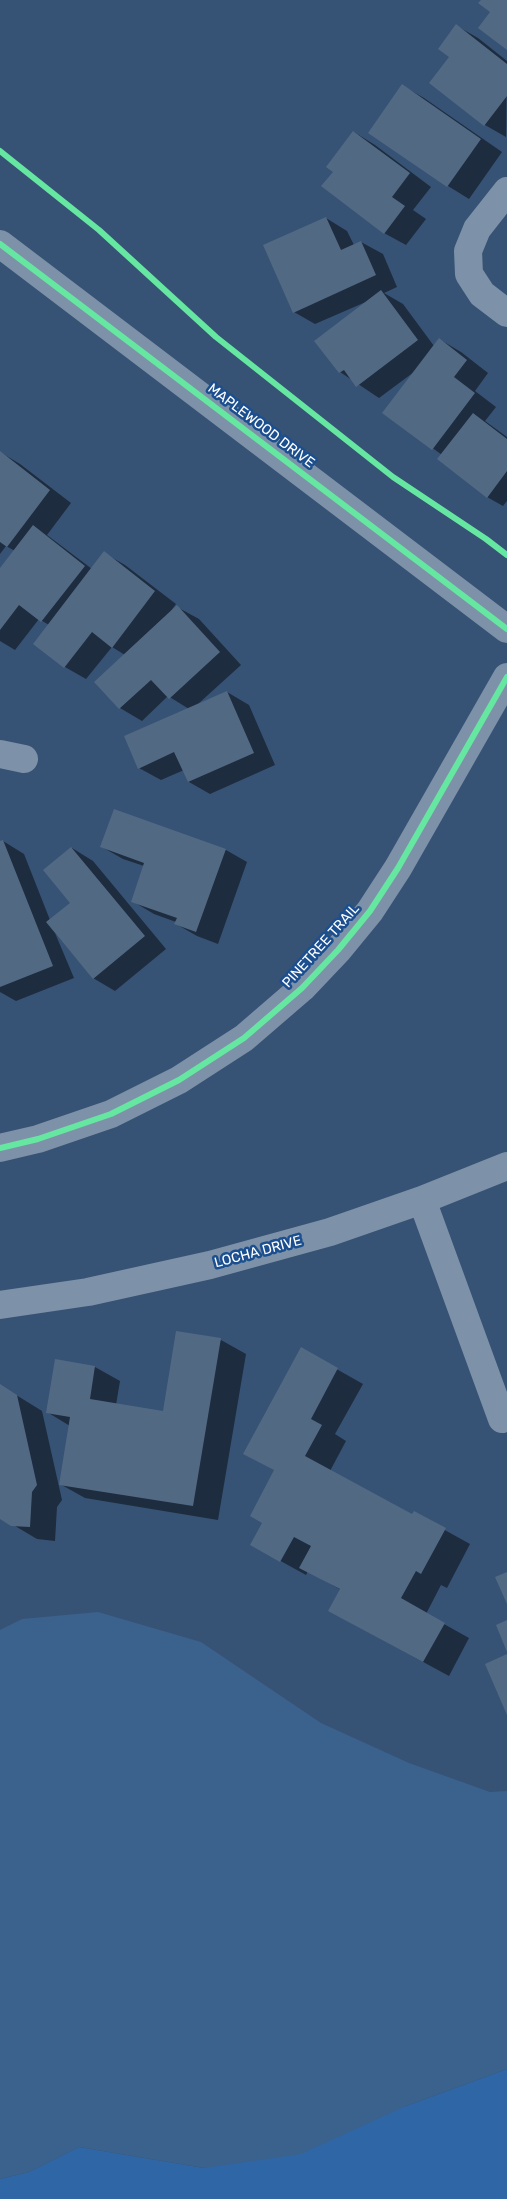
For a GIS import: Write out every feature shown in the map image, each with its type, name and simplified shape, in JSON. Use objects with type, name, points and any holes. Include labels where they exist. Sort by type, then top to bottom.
[{"type":"street","points":[[507,191],[477,229],[468,251],[469,274],[482,294],[507,313]]},
{"type":"street","name":"MAPLEWOOD DRIVE","points":[[0,244],[507,629]]},
{"type":"street","name":"PINETREE TRAIL","points":[[0,1148],[38,1139],[111,1114],[179,1080],[244,1038],[302,988],[338,950],[370,911],[398,868],[507,677]]},
{"type":"street","name":"LOCHA DRIVE","points":[[0,1305],[88,1292],[210,1265],[330,1232],[422,1200],[507,1166]]},
{"type":"street","points":[[422,1200],[502,1418]]},
{"type":"shaded area","points":[[98,1612],[201,1642],[321,1723],[409,1763],[490,1792],[507,1791],[507,2069],[406,2106],[301,2154],[204,2168],[79,2147],[29,2172],[0,2179],[0,1630],[22,1619]]},
{"type":"shaded area","points":[[507,2069],[507,2199],[0,2199],[0,2179],[29,2172],[79,2147],[204,2168],[406,2106]]},
{"type":"building","points":[[481,0],[507,0],[507,50],[478,28],[490,12],[478,3]]},
{"type":"building","points":[[456,24],[507,64],[507,96],[484,126],[429,83],[449,57],[438,49]]},
{"type":"building","points":[[402,84],[481,139],[447,187],[368,133]]},
{"type":"building","points":[[353,131],[410,173],[392,197],[405,206],[384,234],[321,186],[333,172],[326,167]]},
{"type":"building","points":[[326,217],[341,250],[361,241],[376,275],[293,313],[263,245]]},
{"type":"building","points":[[381,290],[418,340],[356,387],[344,370],[339,373],[314,341]]},
{"type":"building","points":[[439,338],[467,360],[454,377],[475,393],[432,450],[382,413]]},
{"type":"building","points":[[473,413],[507,439],[507,471],[487,498],[437,459]]},
{"type":"building","points":[[0,451],[50,490],[7,547],[0,542]]},
{"type":"building","points":[[33,525],[85,566],[41,622],[19,605],[0,630],[0,568]]},
{"type":"building","points":[[104,551],[155,591],[112,648],[92,632],[64,668],[33,644]]},
{"type":"building","points":[[177,605],[220,652],[169,699],[151,680],[119,709],[94,682]]},
{"type":"building","points":[[227,691],[254,753],[188,782],[174,752],[138,769],[124,736]]},
{"type":"building","points":[[114,809],[226,849],[196,932],[174,924],[177,918],[131,902],[144,863],[100,847]]},
{"type":"building","points":[[3,840],[53,966],[0,987],[0,841]]},
{"type":"building","points":[[71,847],[145,936],[93,979],[46,922],[70,903],[43,870]]},
{"type":"building","points":[[176,1331],[221,1338],[193,1506],[59,1485],[70,1417],[46,1413],[55,1359],[95,1366],[90,1399],[163,1411]]},
{"type":"building","points":[[301,1347],[338,1368],[311,1419],[322,1425],[305,1456],[412,1514],[414,1511],[446,1528],[421,1574],[416,1571],[401,1598],[445,1623],[423,1662],[328,1611],[340,1589],[299,1568],[311,1546],[294,1537],[280,1562],[250,1545],[262,1523],[250,1516],[274,1470],[243,1454]]},
{"type":"building","points":[[0,1384],[17,1395],[37,1485],[32,1492],[30,1527],[11,1526],[0,1519]]},
{"type":"building","points":[[507,1572],[507,1604],[495,1577]]},
{"type":"building","points":[[507,1620],[507,1652],[496,1625]]},
{"type":"building","points":[[507,1654],[507,1715],[485,1664]]},
{"type":"cycle path","points":[[0,151],[99,230],[216,337],[393,477],[507,555]]},
{"type":"cycle path","points":[[0,244],[507,629]]},
{"type":"cycle path","points":[[0,1148],[38,1139],[111,1114],[179,1080],[244,1038],[302,988],[338,950],[370,911],[398,868],[507,677]]}]
